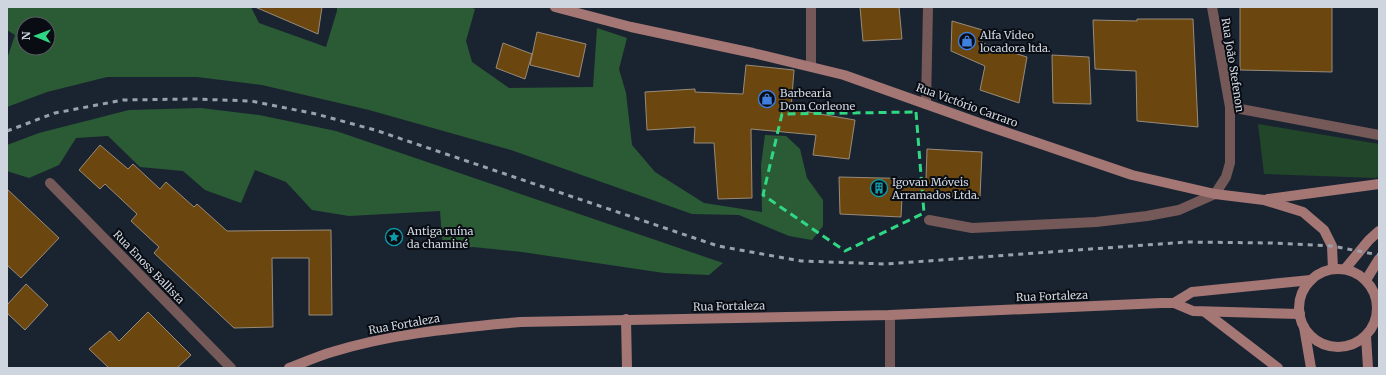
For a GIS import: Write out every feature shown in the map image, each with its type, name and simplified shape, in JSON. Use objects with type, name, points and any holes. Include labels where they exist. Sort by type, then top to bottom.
[{"type":"main road","name":"Rua Victório Carraro","points":[[555,7],[631,26],[812,66],[844,75],[1132,174],[1215,194],[1264,200],[1303,212],[1324,230],[1332,246],[1333,269]]},
{"type":"main road","points":[[1264,200],[1379,184]]},
{"type":"main road","points":[[1345,269],[1369,240],[1379,232]]},
{"type":"main road","points":[[1366,280],[1378,263]]},
{"type":"main road","points":[[1303,326],[1310,336],[1320,343],[1332,347],[1344,347],[1356,343],[1366,336],[1373,326],[1377,314],[1377,302],[1374,290],[1366,280],[1356,273],[1345,269],[1333,269],[1321,273],[1311,280],[1304,290],[1300,302],[1300,314],[1311,368]]},
{"type":"main road","name":"Rua Fortaleza","points":[[1174,303],[1192,292],[1311,280]]},
{"type":"main road","name":"Rua Fortaleza","points":[[289,368],[331,352],[409,334],[520,322],[890,315],[1174,303],[1193,311],[1300,314]]},
{"type":"main road","points":[[1205,312],[1278,368]]},
{"type":"main road","points":[[626,319],[627,368]]},
{"type":"main road","points":[[1366,336],[1368,368]]},
{"type":"street","points":[[811,7],[812,66]]},
{"type":"street","points":[[926,104],[928,7]]},
{"type":"street","name":"Rua João Stefenon","points":[[1212,7],[1230,107],[1230,163],[1226,177],[1215,194]]},
{"type":"street","points":[[1230,107],[1379,135]]},
{"type":"street","name":"Rua Enoss Ballista","points":[[50,183],[230,368]]},
{"type":"street","points":[[929,220],[972,228],[1096,222],[1147,216],[1179,210],[1215,194]]},
{"type":"street","points":[[890,315],[890,368]]},
{"type":"highlighted area","points":[[916,112],[924,213],[845,251],[763,195],[782,114]]},
{"type":"green space","points":[[7,7],[251,7],[259,23],[326,47],[337,7],[469,7],[475,9],[466,41],[472,62],[509,88],[593,87],[597,28],[627,38],[619,69],[626,93],[632,145],[655,172],[704,203],[762,212],[761,165],[765,135],[786,136],[800,149],[807,178],[823,200],[823,226],[812,240],[789,236],[739,215],[692,214],[511,150],[369,110],[262,85],[197,77],[107,77],[47,92],[7,107],[7,59],[15,35],[7,30]]},
{"type":"green space","points":[[201,108],[259,115],[336,131],[723,263],[709,275],[664,273],[522,252],[473,247],[443,250],[440,211],[349,216],[312,210],[286,182],[255,170],[241,203],[205,190],[183,171],[140,167],[108,136],[76,138],[59,165],[29,178],[7,171],[7,145],[39,133],[129,110]]},
{"type":"green space","points":[[1258,124],[1379,144],[1379,176],[1376,178],[1264,174]]},
{"type":"building","points":[[255,7],[322,7],[318,34]]},
{"type":"building","points":[[860,7],[899,7],[902,39],[863,41]]},
{"type":"building","points":[[1240,7],[1332,7],[1332,72],[1240,70]]},
{"type":"building","points":[[1137,19],[1193,19],[1198,127],[1137,121],[1136,71],[1095,69],[1093,20],[1137,21]]},
{"type":"building","points":[[952,21],[986,31],[982,43],[1027,57],[1019,103],[980,90],[985,66],[951,51]]},
{"type":"building","points":[[537,32],[586,44],[579,77],[530,65]]},
{"type":"building","points":[[503,43],[532,54],[525,79],[496,68]]},
{"type":"building","points":[[1052,55],[1089,57],[1091,104],[1053,103]]},
{"type":"building","points":[[746,65],[794,70],[791,109],[855,120],[849,159],[813,155],[816,135],[751,129],[752,198],[718,199],[714,143],[694,143],[695,127],[647,130],[645,92],[695,89],[695,92],[743,94]]},
{"type":"building","points":[[100,145],[128,169],[133,164],[160,189],[166,182],[194,207],[197,204],[227,231],[331,230],[332,315],[309,315],[309,258],[272,258],[273,327],[234,328],[154,253],[159,247],[131,221],[137,214],[105,184],[100,189],[79,170]]},
{"type":"building","points":[[927,149],[982,152],[980,197],[919,196],[919,200],[902,198],[901,217],[840,214],[839,177],[926,179]]},
{"type":"building","points":[[7,189],[59,238],[21,278],[7,265]]},
{"type":"building","points":[[26,284],[48,305],[25,330],[7,313],[7,305]]},
{"type":"building","points":[[148,312],[191,355],[177,368],[109,368],[89,349],[110,331],[119,341]]},
{"type":"railway","points":[[7,131],[55,113],[123,100],[194,99],[251,101],[316,114],[375,130],[718,246],[801,261],[886,264],[1187,242],[1272,243],[1332,246],[1379,255]]},
{"type":"place","name":"Alfa Video locadora ltda.","points":[[967,41]]},
{"type":"place","name":"Barbearia Dom Corleone","points":[[767,99]]},
{"type":"place","name":"Igovan Móveis Arramados Ltda.","points":[[879,188]]},
{"type":"place","name":"Antiga ruína da chaminé","points":[[394,237]]}]
